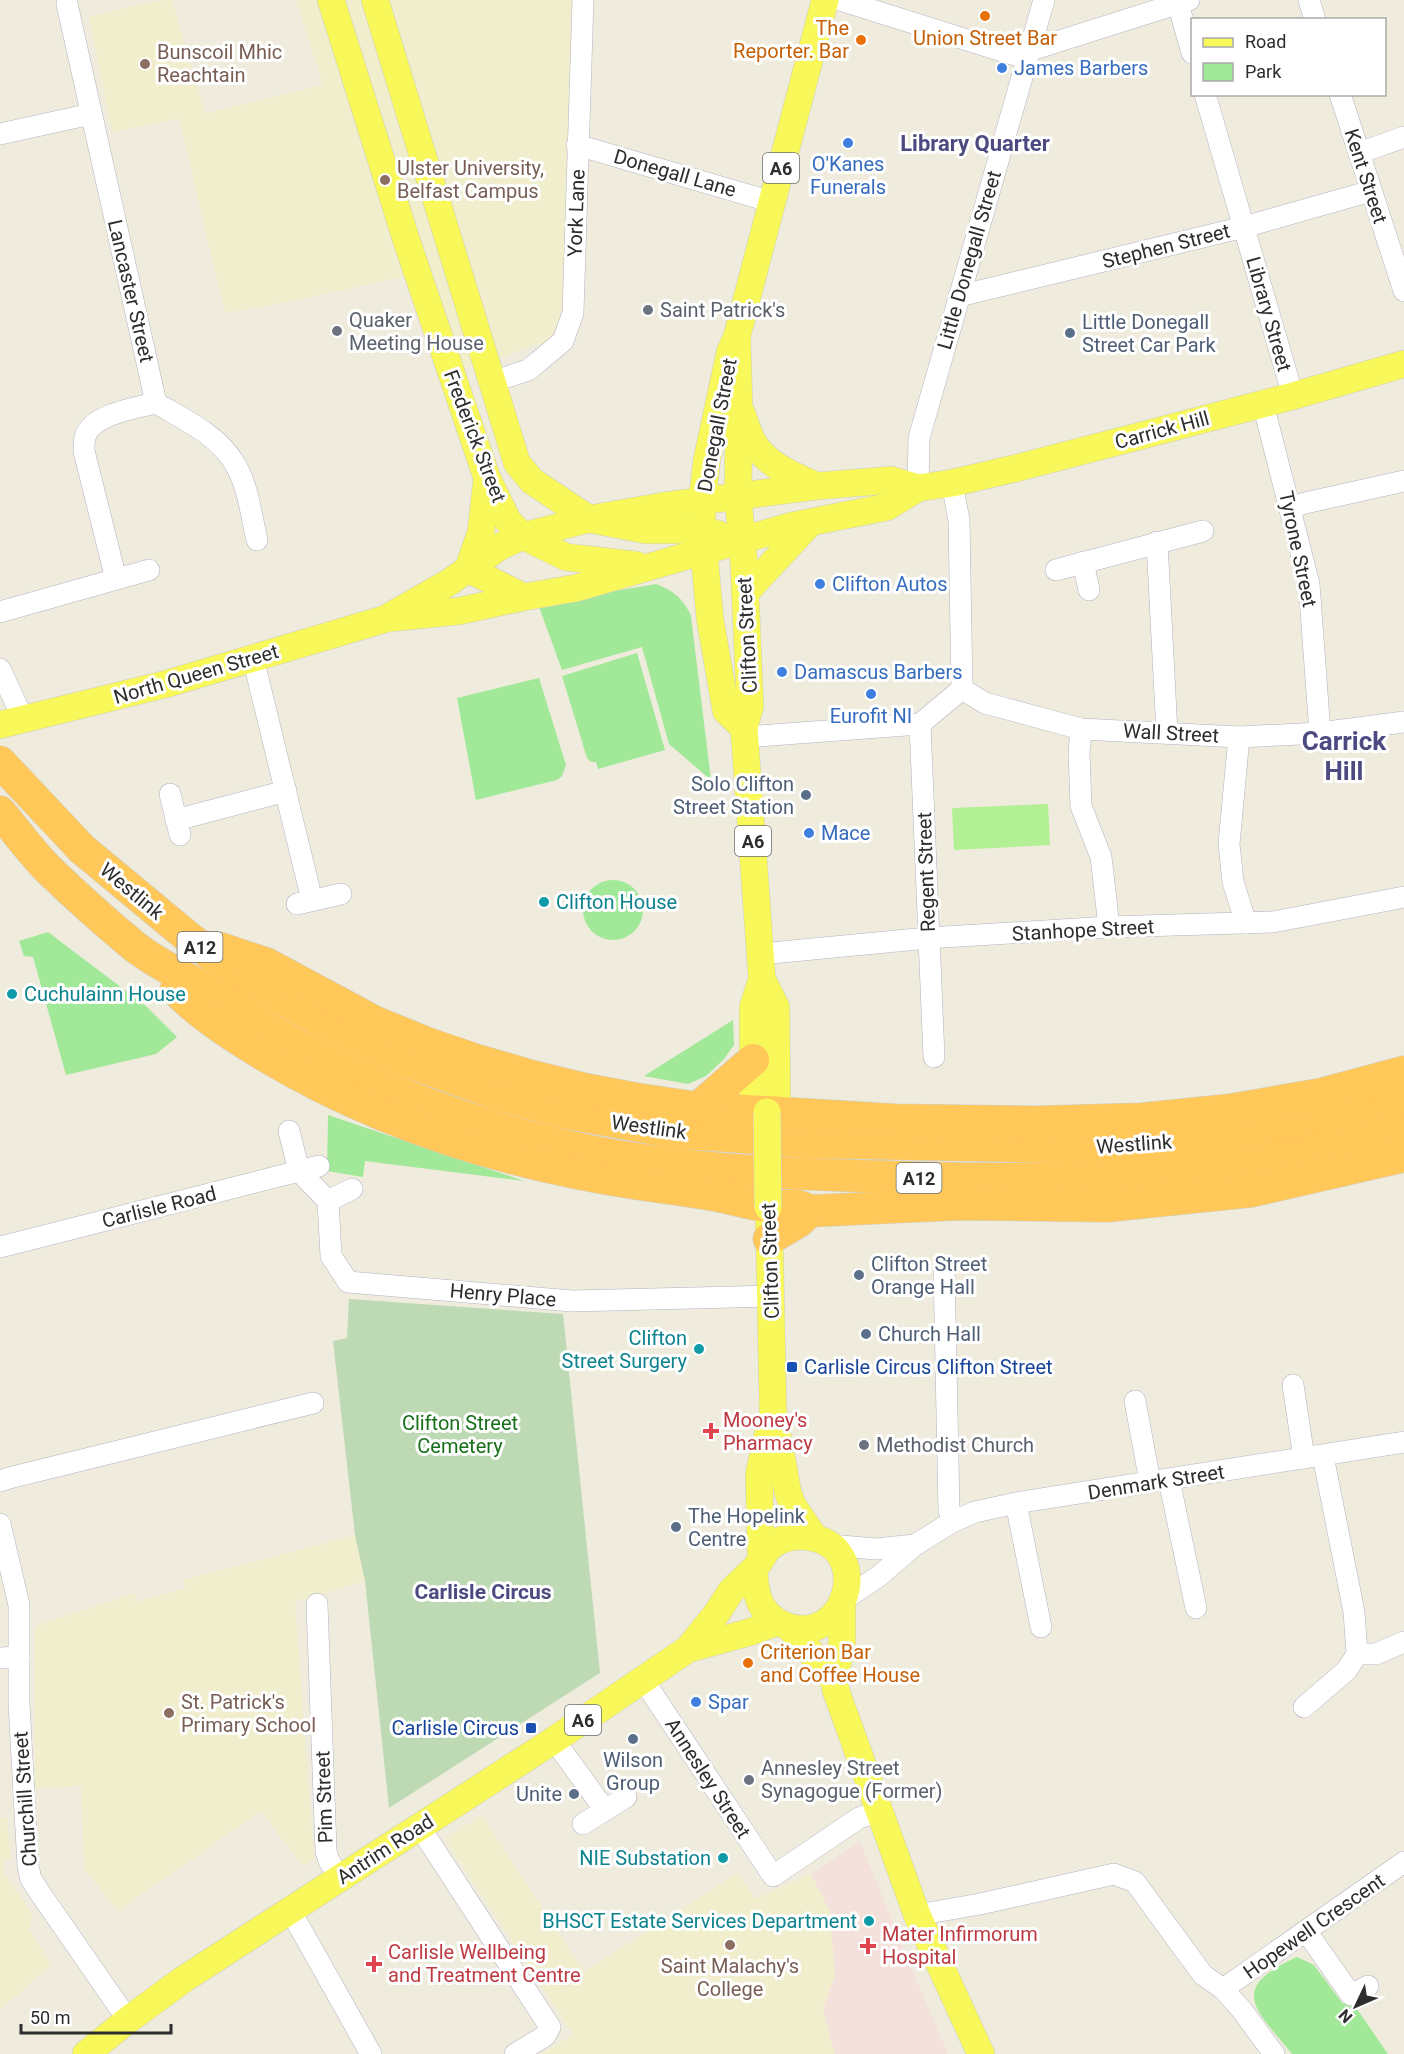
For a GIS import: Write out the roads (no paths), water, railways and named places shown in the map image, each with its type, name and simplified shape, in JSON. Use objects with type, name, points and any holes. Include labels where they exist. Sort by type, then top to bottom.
[{"type":"highway","name":"Westlink","points":[[0,762],[82,849],[232,971],[328,1025],[387,1054],[499,1095],[561,1112],[672,1132],[807,1142],[1076,1148],[1153,1144],[1236,1135],[1300,1124],[1404,1098]]},
{"type":"highway","name":"Westlink","points":[[0,812],[48,868],[137,948],[313,1053],[369,1080],[437,1107],[506,1130],[587,1150],[721,1169],[856,1177],[1011,1180],[1106,1178],[1206,1169],[1285,1158],[1404,1129]]},
{"type":"highway","points":[[188,937],[267,964],[375,1022],[473,1059],[584,1089],[698,1108],[895,1120],[1036,1122],[1142,1119],[1230,1110],[1322,1094],[1404,1072]]},
{"type":"highway","points":[[137,948],[183,998],[232,1036],[285,1068],[338,1095],[388,1116],[486,1150],[537,1164],[602,1178],[768,1206],[798,1205],[810,1211],[961,1204],[1107,1206],[1252,1191],[1404,1156]]},
{"type":"highway","points":[[698,1108],[753,1060]]},
{"type":"highway","points":[[769,1239],[798,1222],[810,1211]]},
{"type":"main road","name":"Frederick Street","points":[[331,0],[406,239],[487,478],[508,520],[523,536],[566,557],[649,567]]},
{"type":"main road","name":"Frederick Street","points":[[375,0],[517,463],[532,481],[589,519]]},
{"type":"main road","name":"Donegall Street","points":[[703,541],[702,501],[707,459],[730,352],[737,336],[825,0]]},
{"type":"main road","name":"Donegall Street","points":[[737,336],[738,497],[742,542]]},
{"type":"main road","name":"Carrick Hill","points":[[742,542],[791,526],[887,507],[918,488],[952,483],[1263,404],[1404,364]]},
{"type":"main road","points":[[739,407],[753,442],[761,452],[783,470],[817,486]]},
{"type":"main road","points":[[458,576],[481,532],[487,478]]},
{"type":"main road","name":"Carrick Hill","points":[[738,497],[817,486],[891,480],[918,488]]},
{"type":"main road","name":"North Queen Street","points":[[390,618],[501,546],[523,536],[589,519],[663,506],[738,497]]},
{"type":"main road","points":[[589,519],[703,541]]},
{"type":"main road","points":[[745,593],[810,523]]},
{"type":"main road","name":"North Queen Street","points":[[12,722],[166,684],[390,618],[459,611],[576,588],[649,567],[703,541],[742,542]]},
{"type":"main road","name":"Clifton Street","points":[[703,541],[710,619],[726,711],[744,733]]},
{"type":"main road","name":"Clifton Street","points":[[742,542],[750,706],[744,733],[762,966],[776,1007],[777,1104],[766,1112]]},
{"type":"main road","points":[[458,576],[524,597]]},
{"type":"main road","points":[[458,576],[488,605]]},
{"type":"main road","name":"Clifton Street","points":[[762,966],[753,1007],[753,1104],[766,1112]]},
{"type":"main road","name":"Clifton Street","points":[[766,1112],[773,1411],[788,1493],[793,1506],[822,1542]]},
{"type":"main road","name":"Clifton Street","points":[[758,1564],[759,1474],[773,1411]]},
{"type":"main road","name":"A6","points":[[800,1536],[822,1542],[839,1556],[846,1569],[848,1584],[843,1602],[834,1615],[825,1622],[808,1628],[783,1625],[766,1614],[759,1602],[755,1590],[758,1564],[771,1547],[784,1539],[800,1536]]},
{"type":"main road","name":"Antrim Road","points":[[86,2054],[184,1979],[554,1740],[688,1649],[717,1613],[731,1591],[758,1564]]},
{"type":"main road","points":[[843,1602],[842,1643],[834,1680],[836,1691],[917,1915],[981,2054]]},
{"type":"main road","points":[[783,1625],[834,1680]]},
{"type":"main road","name":"Antrim Road","points":[[688,1649],[783,1625]]},
{"type":"street","name":"York Lane","points":[[492,382],[528,370],[563,341],[573,314],[583,0]]},
{"type":"street","points":[[840,0],[1016,55],[1181,1],[1191,48]]},
{"type":"street","name":"Little Donegall Street","points":[[918,488],[919,438],[1044,0]]},
{"type":"street","points":[[1309,0],[1314,18]]},
{"type":"street","name":"Lancaster Street","points":[[67,4],[156,403]]},
{"type":"street","name":"Library Street","points":[[1206,96],[1293,396]]},
{"type":"street","name":"Kent Street","points":[[1341,96],[1404,291]]},
{"type":"street","points":[[0,134],[91,114]]},
{"type":"street","points":[[1359,153],[1404,137]]},
{"type":"street","name":"Donegall Lane","points":[[577,145],[772,202]]},
{"type":"street","name":"Stephen Street","points":[[959,296],[1244,227],[1371,191]]},
{"type":"street","points":[[116,579],[84,451],[86,435],[92,426],[104,417],[156,403],[199,429],[223,447],[234,462],[242,481],[257,540]]},
{"type":"street","name":"Tyrone Street","points":[[1263,404],[1309,584],[1320,733]]},
{"type":"street","points":[[1290,508],[1404,481]]},
{"type":"street","points":[[744,733],[920,724],[955,694],[959,520],[952,483]]},
{"type":"street","points":[[1056,570],[1203,531]]},
{"type":"street","points":[[1157,543],[1167,733]]},
{"type":"street","points":[[1083,562],[1089,590]]},
{"type":"street","points":[[0,612],[148,570]]},
{"type":"street","points":[[253,658],[286,791],[305,902],[341,894]]},
{"type":"street","points":[[0,669],[12,722]]},
{"type":"street","name":"Wall Street","points":[[955,694],[1081,729],[1239,737],[1320,733],[1404,722]]},
{"type":"street","name":"Regent Street","points":[[920,724],[934,1057]]},
{"type":"street","points":[[1081,729],[1079,753],[1081,806],[1101,857],[1109,927]]},
{"type":"street","points":[[1239,737],[1229,844],[1233,882],[1246,923]]},
{"type":"street","points":[[170,794],[178,827],[286,791]]},
{"type":"street","name":"Stanhope Street","points":[[762,966],[928,938],[1109,927],[1273,922],[1404,897]]},
{"type":"street","points":[[289,1131],[328,1201],[352,1189]]},
{"type":"street","name":"Carlisle Road","points":[[0,1247],[309,1169]]},
{"type":"street","name":"Henry Place","points":[[328,1201],[331,1257],[348,1282],[572,1301],[772,1296]]},
{"type":"street","points":[[944,1268],[952,1522]]},
{"type":"street","points":[[1293,1385],[1354,1612],[1357,1654],[1347,1670],[1304,1707]]},
{"type":"street","points":[[1135,1401],[1196,1608]]},
{"type":"street","points":[[0,1481],[313,1403]]},
{"type":"street","name":"Denmark Street","points":[[843,1602],[879,1576],[915,1545],[952,1522],[975,1512],[1016,1503],[1404,1442]]},
{"type":"street","points":[[1016,1503],[1041,1627]]},
{"type":"street","name":"Churchill Street","points":[[0,1524],[19,1605],[9,1658],[28,1866],[32,1879],[128,2020]]},
{"type":"street","name":"Denmark Street","points":[[822,1542],[876,1549],[915,1545]]},
{"type":"street","name":"Pim Street","points":[[317,1604],[326,1851],[329,1861],[340,1877]]},
{"type":"street","points":[[1357,1654],[1376,1654],[1404,1642]]},
{"type":"street","name":"Annesley Street","points":[[644,1681],[773,1876],[859,1818],[879,1812]]},
{"type":"street","points":[[554,1740],[605,1810]]},
{"type":"street","points":[[583,1824],[626,1797]]},
{"type":"street","points":[[419,1826],[550,2027],[545,2036],[515,2054]]},
{"type":"street","name":"Hopewell Crescent","points":[[1223,1989],[1404,1862]]},
{"type":"street","points":[[917,1915],[980,1904],[1114,1874],[1135,1882],[1203,1975],[1223,1989],[1241,2009],[1272,2053]]},
{"type":"street","points":[[290,1911],[371,2054]]},
{"type":"street","points":[[1306,1931],[1351,1995],[1368,1986]]},
{"type":"place","name":"Union Street Bar","points":[[985,16]]},
{"type":"place","name":"The Reporter. Bar","points":[[861,40]]},
{"type":"place","name":"Bunscoil Mhic Reachtain","points":[[145,64]]},
{"type":"place","name":"James Barbers","points":[[1002,68]]},
{"type":"place","name":"O'Kanes Funerals","points":[[848,143]]},
{"type":"place","name":"Ulster University, Belfast Campus","points":[[385,180]]},
{"type":"place","name":"Saint Patrick's","points":[[648,310]]},
{"type":"place","name":"Quaker Meeting House","points":[[337,331]]},
{"type":"place","name":"Little Donegall Street Car Park","points":[[1070,333]]},
{"type":"place","name":"Clifton Autos","points":[[820,584]]},
{"type":"place","name":"Damascus Barbers","points":[[782,672]]},
{"type":"place","name":"Eurofit NI","points":[[871,694]]},
{"type":"place","name":"Solo Clifton Street Station","points":[[806,795]]},
{"type":"place","name":"Mace","points":[[809,833]]},
{"type":"place","name":"Clifton House","points":[[544,902]]},
{"type":"place","name":"Cuchulainn House","points":[[12,994]]},
{"type":"place","name":"Clifton Street Orange Hall","points":[[859,1275]]},
{"type":"place","name":"Church Hall","points":[[866,1334]]},
{"type":"place","name":"Clifton Street Surgery","points":[[699,1349]]},
{"type":"place","name":"Carlisle Circus Clifton Street","points":[[792,1367]]},
{"type":"place","name":"Mooney's Pharmacy","points":[[711,1431]]},
{"type":"place","name":"Methodist Church","points":[[864,1445]]},
{"type":"place","name":"The Hopelink Centre","points":[[676,1527]]},
{"type":"place","name":"Criterion Bar and Coffee House","points":[[748,1663]]},
{"type":"place","name":"Spar","points":[[696,1702]]},
{"type":"place","name":"St. Patrick's Primary School","points":[[169,1713]]},
{"type":"place","name":"Carlisle Circus","points":[[531,1728]]},
{"type":"place","name":"Wilson Group","points":[[633,1739]]},
{"type":"place","name":"Annesley Street Synagogue (Former)","points":[[749,1780]]},
{"type":"place","name":"Unite","points":[[574,1794]]},
{"type":"place","name":"NIE Substation","points":[[723,1858]]},
{"type":"place","name":"BHSCT Estate Services Department","points":[[869,1921]]},
{"type":"place","name":"Saint Malachy's College","points":[[730,1945]]},
{"type":"place","name":"Mater Infirmorum Hospital","points":[[868,1946]]},
{"type":"place","name":"Carlisle Wellbeing and Treatment Centre","points":[[374,1964]]},
{"type":"district","name":"Library Quarter","points":[[975,143]]},
{"type":"district","name":"Carrick Hill","points":[[1344,756]]},
{"type":"district","name":"Carlisle Circus","points":[[483,1592]]},
{"type":"park label","name":"Clifton Street Cemetery","points":[[460,1434]]}]
